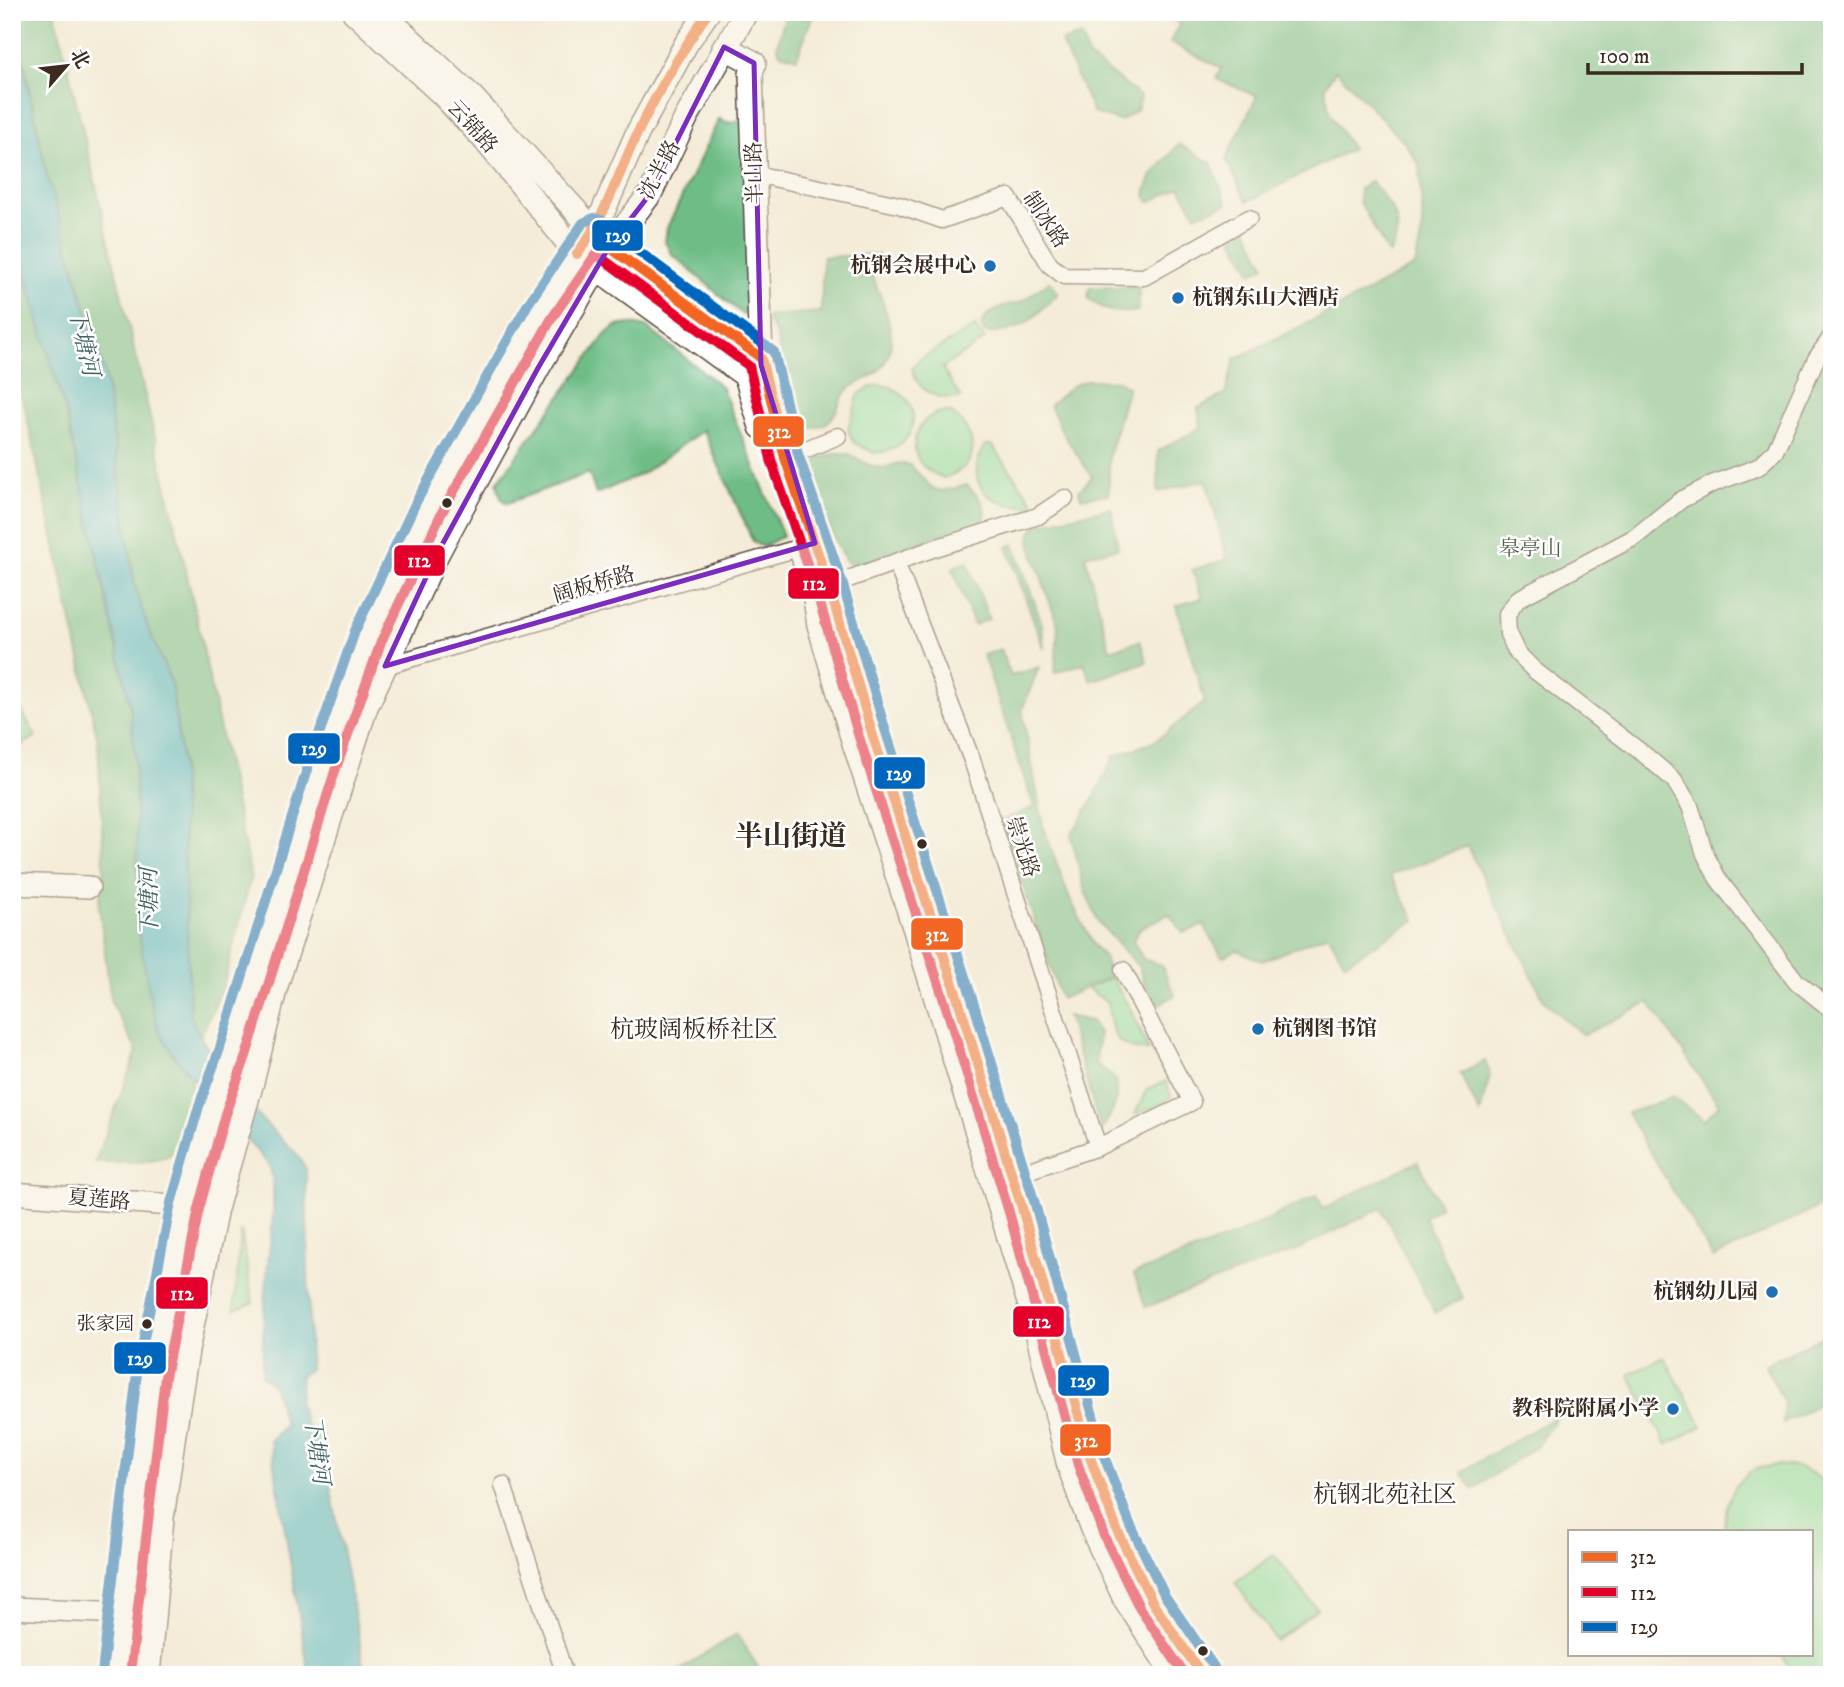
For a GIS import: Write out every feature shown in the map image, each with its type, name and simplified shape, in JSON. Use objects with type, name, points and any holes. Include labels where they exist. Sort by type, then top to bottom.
[{"type":"main road","name":"云锦路","points":[[354,12],[450,103],[485,141],[577,254]]},
{"type":"main road","name":"云锦路","points":[[380,12],[472,97],[602,240]]},
{"type":"main road","name":"沈半路","points":[[148,1675],[162,1518],[184,1364],[211,1233],[276,986],[358,730],[436,556],[538,368],[597,270],[602,240],[638,132],[686,44],[708,12]]},
{"type":"main road","points":[[724,47],[746,12]]},
{"type":"main road","name":"沈半路","points":[[116,1675],[151,1375],[185,1206],[212,1110],[368,637],[429,508],[540,312],[577,254],[602,240],[650,194],[724,47]]},
{"type":"main road","name":"半山路","points":[[724,47],[754,63],[751,74],[757,368],[808,545],[829,586],[872,733],[943,949],[1012,1177],[1091,1460],[1117,1530],[1153,1603],[1202,1675]]},
{"type":"main road","points":[[602,240],[742,343],[757,368]]},
{"type":"main road","points":[[577,254],[597,270],[757,368]]},
{"type":"main road","name":"半山路","points":[[757,368],[808,545],[819,625],[1034,1320],[1069,1466],[1092,1529],[1120,1590],[1174,1675]]},
{"type":"street","name":"制冰路","points":[[755,174],[899,205],[942,220],[1008,197],[1050,265],[1064,276],[1144,277],[1249,218]]},
{"type":"street","points":[[1832,336],[1816,359],[1775,451],[1758,467],[1712,484],[1681,500],[1635,537],[1518,599],[1507,614],[1508,634],[1517,653],[1534,670],[1646,755],[1674,780],[1690,806],[1704,854],[1718,879],[1797,982],[1832,1010]]},
{"type":"street","points":[[785,458],[838,436]]},
{"type":"street","points":[[829,586],[1038,516],[1065,498]]},
{"type":"street","name":"阔板桥路","points":[[385,666],[808,545]]},
{"type":"street","name":"崇光路","points":[[896,562],[972,763],[1098,1147]]},
{"type":"street","points":[[12,884],[89,887]]},
{"type":"street","points":[[1012,1177],[1098,1147],[1192,1102],[1123,970]]},
{"type":"street","name":"夏莲路","points":[[12,1193],[185,1206]]},
{"type":"street","points":[[503,1485],[565,1675]]},
{"type":"street","points":[[12,1608],[123,1613]]},
{"type":"highlighted area","points":[[724,47],[754,63],[761,365],[815,543],[385,666],[436,556],[538,368],[609,247],[650,194]]},
{"type":"green space","points":[[14,12],[55,12],[191,592],[251,877],[222,990],[200,1037],[190,1016],[181,758],[171,682],[147,628],[134,583],[105,374],[46,172]]},
{"type":"green space","points":[[786,12],[814,12],[797,58],[780,53],[777,47]]},
{"type":"green space","name":"皋亭山","points":[[1155,12],[1832,12],[1832,1219],[1822,1205],[1713,1258],[1627,1113],[1673,1097],[1704,1120],[1719,1105],[1649,1002],[1583,1035],[1545,1002],[1467,846],[1390,875],[1415,920],[1345,963],[1328,934],[1262,961],[1237,950],[1222,957],[1204,925],[1183,933],[1169,914],[1140,928],[1133,941],[1143,959],[1161,965],[1175,995],[1159,1005],[1145,987],[1139,967],[1099,923],[1084,889],[1071,835],[1096,794],[1114,756],[1154,742],[1205,702],[1176,606],[1202,598],[1192,570],[1227,559],[1206,480],[1158,492],[1158,451],[1201,427],[1198,408],[1225,394],[1235,359],[1415,266],[1423,226],[1419,164],[1404,142],[1336,70],[1325,87],[1330,114],[1352,149],[1247,202],[1226,159],[1257,96],[1216,79],[1221,68],[1170,42],[1180,23]]},
{"type":"green space","points":[[1081,36],[1088,56],[1141,97],[1137,110],[1120,121],[1093,113],[1061,42]]},
{"type":"green space","points":[[719,119],[730,123],[739,120],[747,125],[751,309],[743,315],[672,254],[665,242],[667,228]]},
{"type":"green space","points":[[1179,144],[1211,163],[1227,204],[1196,215],[1180,187],[1149,202],[1145,193],[1152,175]]},
{"type":"green space","points":[[1371,181],[1391,208],[1397,223],[1395,242],[1389,255],[1359,201],[1360,189]]},
{"type":"green space","points":[[12,227],[66,413],[130,705],[176,1059],[192,1075],[185,1140],[179,1149],[170,1155],[145,1162],[95,1163],[137,1051],[111,1002],[99,905],[104,869],[98,741],[25,408],[12,369]]},
{"type":"green space","points":[[1247,229],[1265,266],[1252,273],[1232,237]]},
{"type":"green space","points":[[878,254],[878,271],[872,274],[889,323],[891,336],[887,360],[876,373],[848,390],[828,422],[809,428],[798,422],[791,411],[786,396],[779,346],[767,316],[821,312],[823,257]]},
{"type":"green space","points":[[1050,281],[1058,293],[1035,316],[1008,331],[985,333],[981,325],[987,315],[1006,305],[1020,303]]},
{"type":"green space","points":[[1090,287],[1139,287],[1138,311],[1117,312],[1099,306],[1088,298]]},
{"type":"green space","points":[[631,324],[646,327],[721,386],[783,536],[762,547],[753,541],[703,430],[642,474],[596,494],[589,473],[507,503],[501,498],[497,483],[606,334],[616,326]]},
{"type":"green space","points":[[975,327],[985,339],[942,368],[961,398],[944,398],[924,389],[912,368],[920,359]]},
{"type":"green space","points":[[1087,380],[1118,381],[1128,387],[1109,455],[1109,494],[1081,498],[1079,491],[1092,477],[1062,432],[1050,405],[1072,386]]},
{"type":"green space","points":[[880,385],[900,393],[907,400],[913,418],[908,437],[900,445],[891,450],[874,453],[853,442],[848,429],[859,394]]},
{"type":"green space","points":[[941,412],[952,413],[961,422],[971,441],[972,450],[965,466],[943,478],[922,465],[915,447],[915,439],[921,425]]},
{"type":"green space","points":[[985,445],[992,445],[1035,505],[1006,504],[985,493],[979,484],[977,473]]},
{"type":"green space","points":[[849,454],[869,465],[883,468],[899,463],[910,465],[932,488],[942,491],[967,485],[983,505],[984,520],[862,563],[849,564],[827,521],[814,475],[818,458]]},
{"type":"green space","points":[[1111,508],[1118,548],[1085,555],[1110,650],[1140,641],[1147,662],[1091,681],[1084,663],[1055,673],[1058,626],[1030,544],[1031,533],[1038,524]]},
{"type":"green space","points":[[1014,544],[1042,624],[1044,649],[1007,547]]},
{"type":"green space","points":[[967,561],[989,619],[974,625],[952,568]]},
{"type":"green space","points":[[1000,649],[1011,676],[1039,667],[1022,710],[1043,826],[1069,897],[1094,946],[1104,957],[1111,977],[1061,999],[1001,821],[1034,807],[983,655]]},
{"type":"green space","points":[[12,693],[36,737],[12,750]]},
{"type":"green space","points":[[1111,977],[1132,1012],[1149,1051],[1128,1047],[1116,1038],[1108,1003],[1087,988]]},
{"type":"green space","points":[[1067,1016],[1091,1021],[1099,1033],[1096,1063],[1116,1080],[1114,1106],[1101,1130]]},
{"type":"green space","points":[[1485,1061],[1490,1075],[1480,1114],[1460,1074]]},
{"type":"green space","points":[[1166,1081],[1171,1096],[1159,1105],[1135,1114],[1147,1089]]},
{"type":"green space","points":[[1418,1161],[1440,1207],[1424,1217],[1463,1298],[1435,1313],[1381,1208],[1299,1249],[1146,1307],[1134,1274],[1238,1234],[1317,1195],[1323,1209]]},
{"type":"green space","points":[[241,1231],[253,1303],[234,1310]]},
{"type":"green space","points":[[1823,1336],[1832,1348],[1832,1397],[1783,1423],[1784,1402],[1765,1365]]},
{"type":"green space","points":[[1664,1357],[1702,1426],[1667,1445],[1629,1375]]},
{"type":"green space","points":[[1560,1414],[1536,1446],[1473,1489],[1461,1472]]},
{"type":"green space","points":[[1778,1465],[1810,1472],[1822,1481],[1832,1495],[1832,1675],[1792,1675],[1782,1656],[1812,1656],[1812,1530],[1724,1530],[1727,1506],[1733,1490],[1743,1477],[1764,1467]]},
{"type":"green space","points":[[1274,1555],[1317,1609],[1276,1641],[1235,1582]]},
{"type":"green space","points":[[737,1634],[763,1675],[672,1675]]},
{"type":"water","name":"下塘河","points":[[12,12],[46,172],[105,374],[134,583],[148,628],[171,682],[181,758],[190,1016],[204,1043],[232,1083],[262,1120],[297,1155],[306,1169],[310,1369],[301,1375],[299,1403],[306,1426],[321,1436],[364,1675],[309,1675],[270,1440],[285,1425],[273,1385],[262,1376],[273,1213],[273,1186],[269,1165],[176,1059],[159,1031],[151,1003],[139,934],[135,755],[130,705],[66,413],[12,227]]},
{"type":"transit line","name":"312","points":[[577,254],[603,211],[653,103],[708,12]]},
{"type":"transit line","name":"129","points":[[102,1673],[137,1373],[171,1203],[199,1106],[220,1048],[309,763],[355,631],[416,502],[528,304],[583,223],[594,218],[603,221],[618,236],[774,352],[798,454],[842,582],[885,729],[1035,1204],[1104,1456],[1130,1524],[1165,1596],[1214,1667]]},
{"type":"transit line","name":"312","points":[[609,247],[761,358],[785,458],[829,586],[872,733],[1022,1208],[1091,1460],[1117,1530],[1153,1603],[1202,1675]]},
{"type":"transit line","name":"112","points":[[130,1675],[165,1377],[199,1209],[225,1114],[246,1056],[335,771],[381,642],[441,514],[552,318],[596,254],[749,366],[772,463],[816,590],[859,737],[1009,1212],[1078,1465],[1104,1536],[1140,1609],[1185,1675]]},
{"type":"place","name":"杭钢会展中心","points":[[990,266]]},
{"type":"place","name":"杭钢东山大酒店","points":[[1178,298]]},
{"type":"place","name":"杭钢图书馆","points":[[1258,1029]]},
{"type":"place","name":"杭钢幼儿园","points":[[1772,1292]]},
{"type":"place","name":"张家园","points":[[147,1324]]},
{"type":"place","name":"教科院附属小学","points":[[1673,1409]]},
{"type":"district","name":"半山街道","points":[[791,836]]},
{"type":"district","name":"杭玻阔板桥社区","points":[[694,1030]]},
{"type":"district","name":"杭钢北苑社区","points":[[1385,1495]]}]
